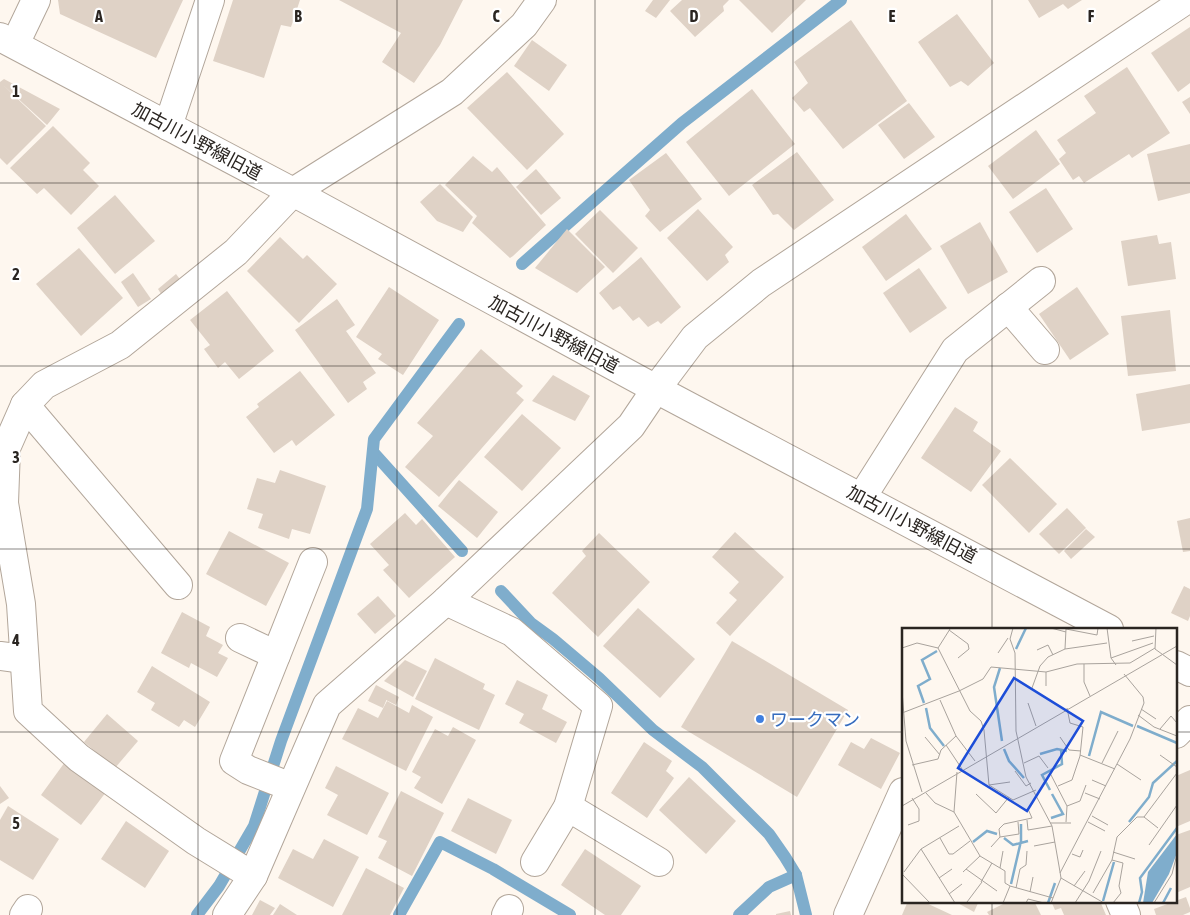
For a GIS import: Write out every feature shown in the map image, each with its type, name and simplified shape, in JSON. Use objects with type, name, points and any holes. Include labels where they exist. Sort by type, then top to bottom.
[{"type":"street","points":[[7,40],[36,0]]},
{"type":"street","points":[[168,126],[210,0]]},
{"type":"street","points":[[251,875],[196,841],[79,758],[28,712],[12,658],[20,604],[4,503],[6,448],[24,405],[44,385],[120,345],[236,252],[293,192],[452,92],[524,25],[542,0]]},
{"type":"street","points":[[227,915],[251,875],[286,786],[327,705],[446,601],[631,426],[695,337],[761,283],[1186,0]]},
{"type":"street","name":"加古川小野線旧道","points":[[7,40],[293,192],[656,389],[1107,628]]},
{"type":"street","points":[[862,497],[955,350],[1041,281]]},
{"type":"street","points":[[1008,307],[1045,350]]},
{"type":"street","points":[[24,405],[178,585]]},
{"type":"street","points":[[286,786],[248,770],[234,761],[312,562]]},
{"type":"street","points":[[446,601],[512,632],[598,706],[568,807],[535,862]]},
{"type":"street","points":[[240,638],[276,655]]},
{"type":"street","points":[[1178,666],[1190,672]]},
{"type":"street","points":[[1178,732],[1190,720]]},
{"type":"street","points":[[848,915],[902,794]]},
{"type":"street","points":[[568,807],[659,862]]},
{"type":"street","points":[[1120,902],[1126,915]]},
{"type":"building","points":[[58,0],[183,0],[156,58],[60,14]]},
{"type":"building","points":[[233,0],[300,0],[291,27],[281,25],[264,78],[213,61]]},
{"type":"building","points":[[339,0],[463,0],[440,45],[414,83],[382,62],[401,33]]},
{"type":"building","points":[[653,0],[670,0],[656,18],[645,11]]},
{"type":"building","points":[[682,0],[729,0],[723,6],[724,11],[695,37],[670,11]]},
{"type":"building","points":[[739,0],[806,0],[772,33]]},
{"type":"building","points":[[1028,0],[1082,0],[1068,9],[1063,4],[1039,18]]},
{"type":"building","points":[[957,14],[994,63],[968,86],[961,81],[950,87],[918,42]]},
{"type":"building","points":[[851,20],[907,101],[843,149],[810,108],[804,112],[792,98],[808,83],[794,62]]},
{"type":"building","points":[[1190,27],[1190,83],[1178,92],[1151,53]]},
{"type":"building","points":[[532,40],[567,65],[549,91],[514,66]]},
{"type":"building","points":[[1127,67],[1170,133],[1132,158],[1129,154],[1084,183],[1079,176],[1073,180],[1059,159],[1066,153],[1057,140],[1096,113],[1084,96]]},
{"type":"building","points":[[507,72],[564,134],[527,170],[467,108]]},
{"type":"building","points":[[4,79],[60,109],[47,125],[3,85],[46,126],[7,165],[0,158],[0,82]]},
{"type":"building","points":[[752,89],[795,144],[729,196],[686,142]]},
{"type":"building","points":[[1190,97],[1190,114],[1182,102]]},
{"type":"building","points":[[909,103],[935,137],[904,159],[878,125]]},
{"type":"building","points":[[53,126],[90,163],[83,170],[99,186],[71,215],[44,188],[37,194],[10,168]]},
{"type":"building","points":[[1036,130],[1060,164],[1013,199],[988,166]]},
{"type":"building","points":[[1190,144],[1190,193],[1158,201],[1147,154]]},
{"type":"building","points":[[797,152],[834,200],[794,230],[778,214],[773,215],[752,185]]},
{"type":"building","points":[[666,153],[702,199],[660,232],[645,216],[650,210],[629,180]]},
{"type":"building","points":[[473,156],[492,172],[497,167],[546,225],[510,258],[472,223],[477,216],[445,185]]},
{"type":"building","points":[[536,169],[561,198],[541,215],[516,187]]},
{"type":"building","points":[[440,184],[473,217],[463,232],[437,221],[420,202]]},
{"type":"building","points":[[1046,188],[1073,229],[1037,253],[1009,212]]},
{"type":"building","points":[[115,195],[155,241],[115,274],[77,228]]},
{"type":"building","points":[[698,209],[733,247],[725,255],[729,262],[707,281],[667,238]]},
{"type":"building","points":[[600,210],[638,248],[613,273],[575,234]]},
{"type":"building","points":[[906,214],[932,249],[886,281],[862,247]]},
{"type":"building","points":[[980,222],[1008,272],[968,294],[940,246]]},
{"type":"building","points":[[567,229],[605,267],[577,293],[535,268]]},
{"type":"building","points":[[1157,235],[1159,244],[1171,242],[1176,279],[1128,286],[1121,241]]},
{"type":"building","points":[[280,237],[303,259],[307,255],[337,284],[299,323],[247,271]]},
{"type":"building","points":[[79,248],[123,298],[81,336],[36,284]]},
{"type":"building","points":[[641,257],[681,307],[661,324],[658,321],[648,327],[639,317],[633,321],[620,306],[613,310],[599,293]]},
{"type":"building","points":[[919,268],[947,308],[910,333],[883,293]]},
{"type":"building","points":[[133,273],[151,299],[138,307],[121,282]]},
{"type":"building","points":[[176,274],[182,282],[163,297],[158,289]]},
{"type":"building","points":[[389,287],[439,320],[403,375],[378,359],[382,354],[356,337]]},
{"type":"building","points":[[1077,287],[1109,334],[1070,360],[1039,314]]},
{"type":"building","points":[[227,291],[274,351],[239,379],[225,362],[218,368],[204,349],[210,345],[190,320]]},
{"type":"building","points":[[337,299],[355,325],[346,331],[376,373],[363,382],[367,389],[348,403],[295,330]]},
{"type":"building","points":[[1170,310],[1176,371],[1128,376],[1121,316]]},
{"type":"building","points":[[481,349],[523,386],[516,393],[524,400],[439,497],[405,467],[433,436],[417,423]]},
{"type":"building","points":[[300,371],[335,415],[296,446],[292,440],[274,453],[246,417],[259,407],[257,404]]},
{"type":"building","points":[[553,375],[590,396],[575,421],[532,401]]},
{"type":"building","points":[[1190,384],[1190,423],[1142,431],[1136,394]]},
{"type":"building","points":[[955,407],[978,422],[973,431],[1001,451],[971,492],[921,458]]},
{"type":"building","points":[[522,414],[561,448],[522,491],[484,457]]},
{"type":"building","points":[[1010,458],[1057,504],[1029,533],[982,485]]},
{"type":"building","points":[[280,470],[326,486],[310,534],[292,529],[289,539],[258,528],[263,514],[247,509],[257,478],[275,483]]},
{"type":"building","points":[[459,480],[498,512],[477,538],[438,506]]},
{"type":"building","points":[[1067,508],[1086,528],[1059,554],[1039,534]]},
{"type":"building","points":[[405,513],[416,525],[422,519],[455,557],[409,598],[383,570],[389,565],[370,544]]},
{"type":"building","points":[[1190,518],[1190,551],[1183,552],[1177,521]]},
{"type":"building","points":[[1086,529],[1095,537],[1071,559],[1064,551]]},
{"type":"building","points":[[229,531],[289,563],[266,606],[206,574]]},
{"type":"building","points":[[735,532],[784,577],[730,636],[716,623],[737,600],[729,593],[739,582],[712,557]]},
{"type":"building","points":[[599,533],[650,582],[598,637],[552,593],[586,556],[582,551]]},
{"type":"building","points":[[1184,586],[1190,589],[1190,616],[1188,621],[1171,613]]},
{"type":"building","points":[[378,596],[396,616],[375,634],[357,614]]},
{"type":"building","points":[[638,608],[695,659],[660,698],[603,646]]},
{"type":"building","points":[[182,612],[210,627],[206,636],[223,645],[218,653],[228,658],[217,677],[191,663],[189,668],[161,653]]},
{"type":"building","points":[[732,641],[848,710],[797,797],[681,727]]},
{"type":"building","points":[[435,658],[485,684],[483,689],[495,695],[479,730],[415,699]]},
{"type":"building","points":[[405,660],[427,671],[413,697],[384,681]]},
{"type":"building","points":[[152,666],[210,702],[195,727],[184,720],[179,727],[151,710],[155,703],[137,692]]},
{"type":"building","points":[[517,680],[548,695],[542,709],[567,722],[556,743],[519,723],[524,714],[505,704]]},
{"type":"building","points":[[376,685],[399,697],[396,705],[386,700],[383,708],[368,701]]},
{"type":"building","points":[[387,701],[409,713],[412,705],[433,717],[406,771],[342,739],[358,708],[378,718]]},
{"type":"building","points":[[107,714],[138,741],[115,768],[84,742]]},
{"type":"building","points":[[453,727],[476,740],[442,804],[414,788],[421,777],[412,772],[435,729],[448,736]]},
{"type":"building","points":[[871,738],[900,753],[881,789],[838,765],[851,742],[864,749]]},
{"type":"building","points":[[644,742],[672,761],[666,771],[674,778],[647,818],[611,793]]},
{"type":"building","points":[[65,762],[106,792],[81,825],[41,795]]},
{"type":"building","points":[[336,766],[389,793],[367,835],[327,815],[338,795],[325,788]]},
{"type":"building","points":[[1190,770],[1190,821],[1178,826],[1178,775]]},
{"type":"building","points":[[689,777],[736,821],[706,854],[659,810]]},
{"type":"building","points":[[0,786],[9,798],[0,804]]},
{"type":"building","points":[[401,791],[444,813],[412,876],[378,858],[387,841],[378,837]]},
{"type":"building","points":[[468,798],[512,820],[496,854],[451,831]]},
{"type":"building","points":[[8,806],[59,839],[33,880],[0,860],[0,820]]},
{"type":"building","points":[[126,821],[169,851],[145,888],[101,859]]},
{"type":"building","points":[[1190,830],[1190,887],[1178,892],[1178,834]]},
{"type":"building","points":[[324,839],[359,857],[333,907],[278,878],[293,849],[313,859]]},
{"type":"building","points":[[585,849],[641,886],[621,915],[605,915],[561,885]]},
{"type":"building","points":[[366,868],[404,888],[390,915],[342,915]]},
{"type":"building","points":[[1186,897],[1190,912],[1183,915],[1156,915],[1154,909],[1178,902],[1178,900]]},
{"type":"building","points":[[260,900],[275,908],[270,915],[252,915]]},
{"type":"building","points":[[908,902],[924,902],[952,915],[902,915]]},
{"type":"building","points":[[956,902],[979,902],[974,912]]},
{"type":"building","points":[[1007,902],[1034,902],[1041,915],[989,915],[987,912]]},
{"type":"building","points":[[1051,902],[1100,902],[1106,915],[1064,915],[1061,908],[1055,910]]},
{"type":"building","points":[[280,904],[297,915],[273,915]]},
{"type":"building","points":[[790,911],[791,915],[776,915],[776,914]]},
{"type":"waterway","points":[[522,264],[682,123],[841,0]]},
{"type":"waterway","points":[[197,915],[219,886],[254,826],[281,741],[367,509],[374,439],[459,324]]},
{"type":"waterway","points":[[373,452],[462,551]]},
{"type":"waterway","points":[[501,591],[531,623],[599,678],[653,730],[702,767],[769,834],[796,875],[806,915]]},
{"type":"waterway","points":[[399,915],[440,842],[493,869],[570,915]]},
{"type":"waterway","points":[[739,915],[769,887],[796,875]]},
{"type":"place","name":"ワークマン","points":[[760,719]]}]
